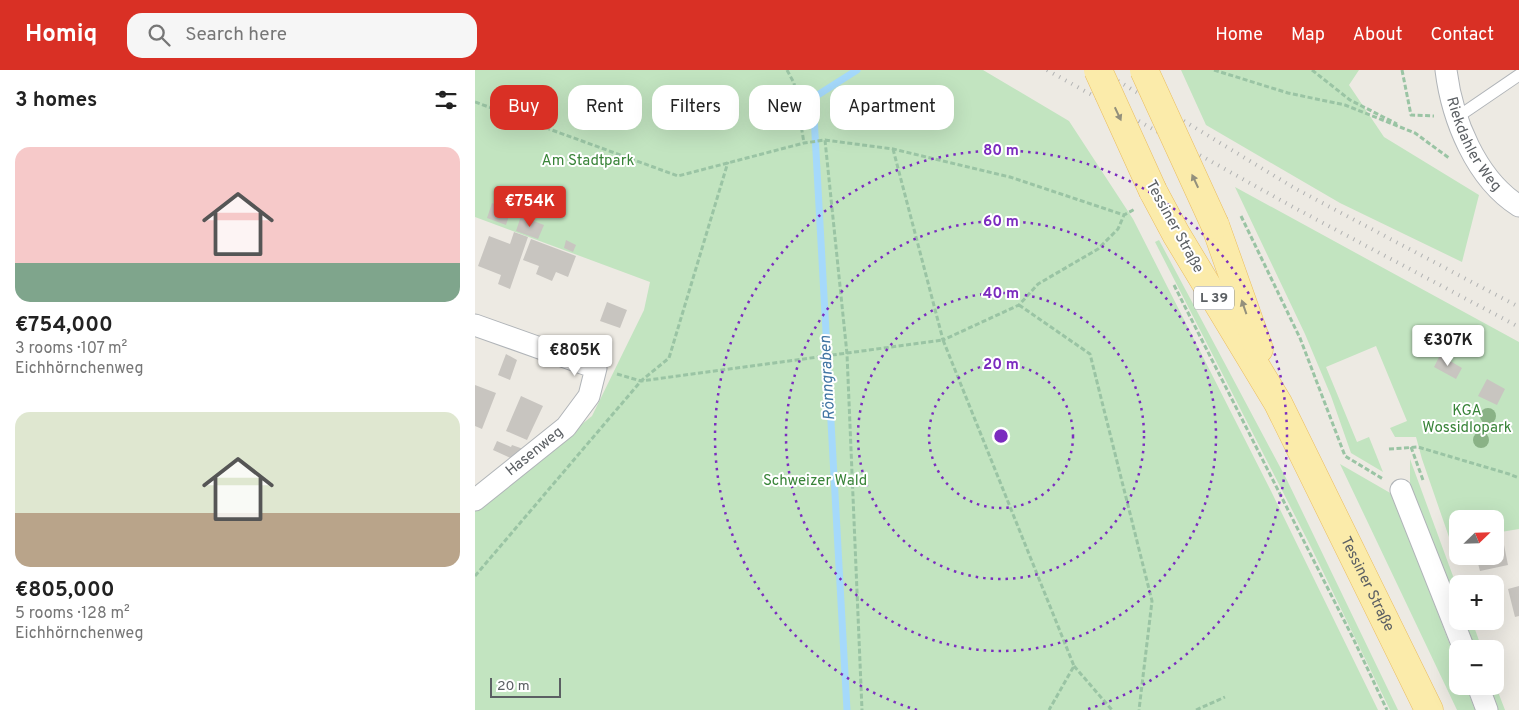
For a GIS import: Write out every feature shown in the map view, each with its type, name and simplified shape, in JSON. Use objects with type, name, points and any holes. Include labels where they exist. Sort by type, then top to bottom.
[{"type":"main road","name":"Tessiner Straße","points":[[1098,70],[1145,200],[1176,234],[1278,402],[1429,710]]},
{"type":"main road","name":"Tessiner Straße","points":[[1144,70],[1215,225],[1278,402]]},
{"type":"street","name":"Riekdahler Weg","points":[[1446,70],[1448,87],[1456,118],[1466,142],[1484,172],[1510,200],[1519,206]]},
{"type":"street","points":[[475,326],[596,368]]},
{"type":"street","name":"Hasenweg","points":[[475,500],[566,427],[589,396],[596,368]]},
{"type":"street","points":[[1401,490],[1460,640]]},
{"type":"street","points":[[1481,695],[1487,710]]},
{"type":"lane","points":[[1456,118],[1519,75]]},
{"type":"path","points":[[787,70],[794,83],[804,143]]},
{"type":"path","points":[[1214,70],[1288,93],[1345,105],[1415,134]]},
{"type":"path","points":[[1312,70],[1350,100],[1415,134],[1470,174],[1484,172]]},
{"type":"path","points":[[1402,70],[1411,115],[1456,118]]},
{"type":"path","points":[[475,102],[678,176],[804,143],[825,140],[893,149],[1010,177],[1124,215]]},
{"type":"path","points":[[825,140],[847,354],[862,710]]},
{"type":"path","points":[[893,149],[943,340],[1074,666],[1112,710]]},
{"type":"path","points":[[475,576],[641,381],[669,358],[728,162]]},
{"type":"path","points":[[596,368],[641,381],[943,340],[1019,305],[1038,284],[1098,249],[1118,229],[1124,215],[1145,200]]},
{"type":"path","points":[[1255,245],[1300,338],[1345,456],[1401,490]]},
{"type":"path","points":[[1171,279],[1387,710]]},
{"type":"path","points":[[1019,305],[1090,354],[1152,601],[1139,710]]},
{"type":"path","points":[[1389,449],[1418,447],[1519,478]]},
{"type":"path","points":[[1049,710],[1074,666]]},
{"type":"path","points":[[1196,710],[1225,697]]},
{"type":"green space","name":"Schweizer Wald","points":[[475,70],[983,70],[1069,121],[1133,219],[1271,491],[1378,710],[475,710],[475,511],[592,416],[644,310],[650,282],[475,217]]},
{"type":"green space","points":[[1181,70],[1359,70],[1349,85],[1384,137],[1479,195],[1462,262],[1340,203],[1206,125]]},
{"type":"green space","name":"KGA Wossidlopark","points":[[1235,187],[1519,342],[1519,529],[1504,532],[1504,510],[1449,510],[1449,537],[1416,437],[1395,437],[1390,428],[1407,421],[1376,346],[1326,367],[1357,442],[1369,437],[1383,472],[1351,453],[1331,396],[1305,334]]},
{"type":"green space","points":[[1159,240],[1287,480],[1398,710],[1390,710],[1311,547],[1155,242]]},
{"type":"green space","points":[[1410,459],[1453,575],[1449,575],[1449,596],[1410,498]]},
{"type":"green space","points":[[1340,464],[1392,494],[1449,642],[1449,693]]},
{"type":"green space","points":[[1461,630],[1475,630],[1479,640],[1464,640]]},
{"type":"green space","points":[[1450,695],[1469,695],[1475,710],[1457,710]]},
{"type":"green space","points":[[1486,695],[1499,695],[1505,710],[1492,710]]},
{"type":"building","points":[[492,203],[511,210],[506,225],[487,218]]},
{"type":"building","points":[[521,216],[544,225],[538,239],[516,231]]},
{"type":"building","points":[[514,232],[528,237],[510,289],[498,284],[501,275],[478,266],[489,236],[510,244]]},
{"type":"building","points":[[531,239],[576,256],[568,277],[556,272],[552,281],[536,274],[539,266],[523,260]]},
{"type":"building","points":[[566,240],[576,245],[573,252],[564,248]]},
{"type":"building","points":[[607,302],[627,310],[620,328],[600,321]]},
{"type":"building","points":[[506,354],[517,360],[510,380],[498,375]]},
{"type":"building","points":[[1440,355],[1462,368],[1456,379],[1434,367]]},
{"type":"building","points":[[1487,379],[1505,389],[1497,405],[1478,396]]},
{"type":"building","points":[[475,385],[496,393],[482,429],[475,426]]},
{"type":"building","points":[[521,396],[543,406],[527,440],[506,431]]},
{"type":"building","points":[[497,441],[511,447],[512,445],[526,450],[515,460],[493,450]]},
{"type":"building","points":[[1504,545],[1508,565],[1480,571],[1478,565],[1504,565]]},
{"type":"building","points":[[1519,586],[1519,616],[1515,617],[1508,589]]},
{"type":"waterway","name":"Rönngraben","points":[[847,710],[813,98],[857,70]]},
{"type":"railway","points":[[1047,70],[1293,207],[1519,327]]},
{"type":"railway","points":[[1100,70],[1296,189],[1519,307]]},
{"type":"park label","name":"Am Stadtpark","points":[[588,161]]}]
